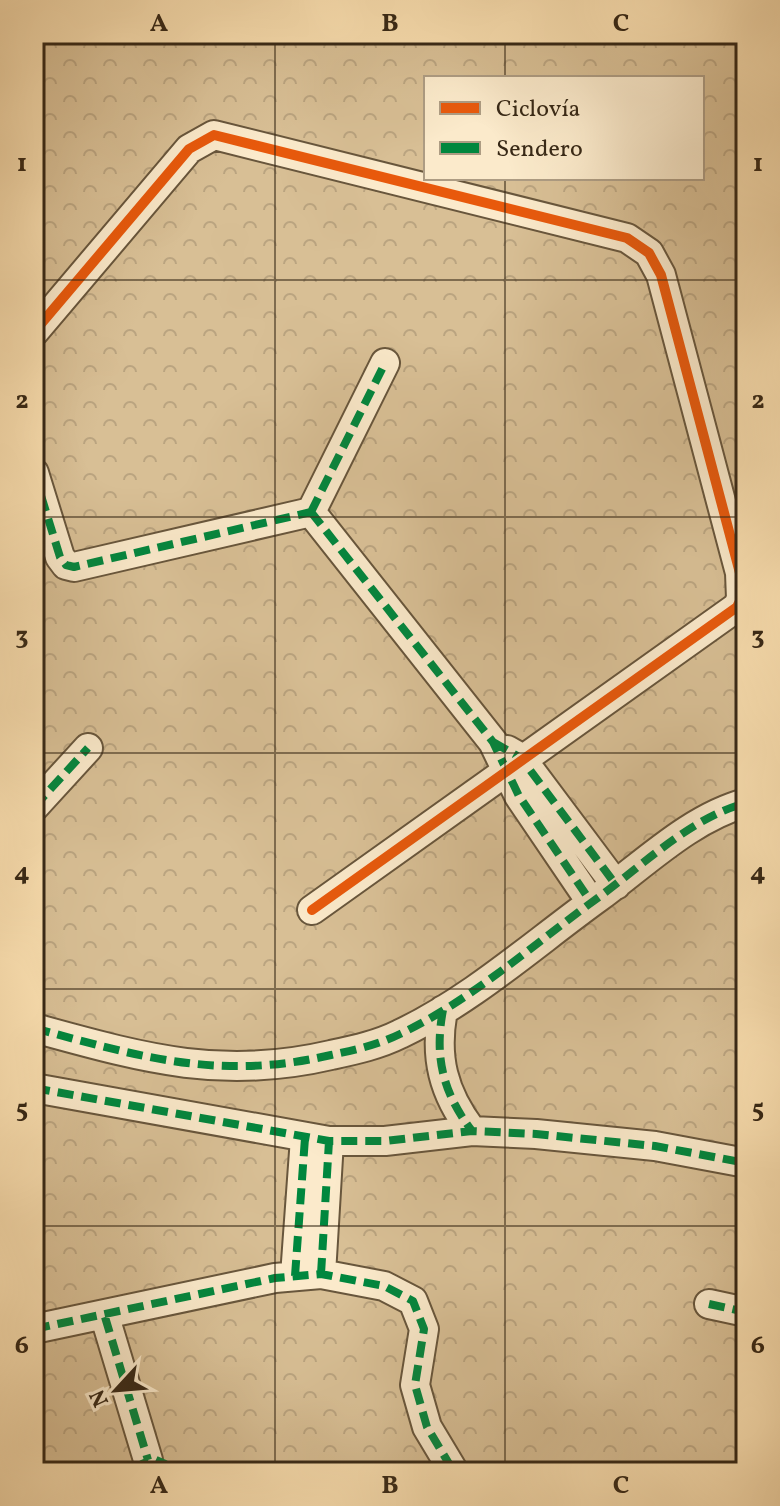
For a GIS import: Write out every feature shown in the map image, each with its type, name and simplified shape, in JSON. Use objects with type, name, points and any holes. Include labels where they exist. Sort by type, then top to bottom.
[{"type":"street","points":[[34,332],[189,149],[205,137],[223,137],[627,238],[649,253],[661,275],[740,573],[741,599],[732,614],[513,764],[312,910]]},
{"type":"street","points":[[311,512],[385,363]]},
{"type":"street","points":[[34,473],[60,557],[66,565],[74,567],[311,512]]},
{"type":"street","points":[[311,512],[493,742],[616,885]]},
{"type":"street","points":[[34,807],[88,748]]},
{"type":"street","points":[[513,764],[591,902]]},
{"type":"street","points":[[34,1028],[148,1059],[205,1068],[296,1063],[371,1046],[443,1010],[683,834],[730,807],[746,803]]},
{"type":"street","points":[[443,1010],[439,1030],[441,1072],[453,1103],[472,1131]]},
{"type":"street","points":[[34,1088],[317,1139],[385,1141],[472,1131],[655,1146],[746,1163]]},
{"type":"street","points":[[308,1275],[317,1139]]},
{"type":"street","points":[[34,1329],[308,1275],[384,1286],[413,1301],[424,1329],[415,1385],[427,1427],[454,1472]]},
{"type":"street","points":[[709,1304],[746,1312]]},
{"type":"street","points":[[105,1317],[152,1468]]},
{"type":"green space","points":[[34,34],[746,34],[746,1472],[34,1472]]},
{"type":"marked path","points":[[311,512],[385,363]]},
{"type":"marked path","points":[[34,473],[60,557],[66,565],[74,567],[311,512]]},
{"type":"marked path","points":[[311,512],[493,742],[519,796],[591,902]]},
{"type":"marked path","points":[[493,742],[521,758],[616,885]]},
{"type":"marked path","points":[[34,807],[88,748]]},
{"type":"marked path","points":[[34,1028],[145,1056],[216,1066],[291,1062],[375,1044],[452,1005],[669,843],[707,819],[746,803]]},
{"type":"marked path","points":[[443,1010],[440,1027],[443,1074],[454,1103],[472,1131]]},
{"type":"marked path","points":[[34,1088],[329,1141],[385,1141],[472,1131],[536,1134],[655,1146],[746,1163]]},
{"type":"marked path","points":[[295,1276],[305,1138]]},
{"type":"marked path","points":[[321,1274],[329,1141]]},
{"type":"marked path","points":[[34,1329],[275,1278],[321,1274],[384,1286],[413,1301],[424,1329],[415,1385],[427,1427],[454,1472]]},
{"type":"marked path","points":[[709,1304],[746,1312]]},
{"type":"marked path","points":[[105,1317],[148,1460]]},
{"type":"marked path","points":[[138,1472],[142,1464],[154,1459],[165,1464],[169,1472]]},
{"type":"cycle path","points":[[34,332],[189,149],[214,135],[627,238],[649,253],[661,275],[740,573],[741,599],[737,607],[312,910]]}]
